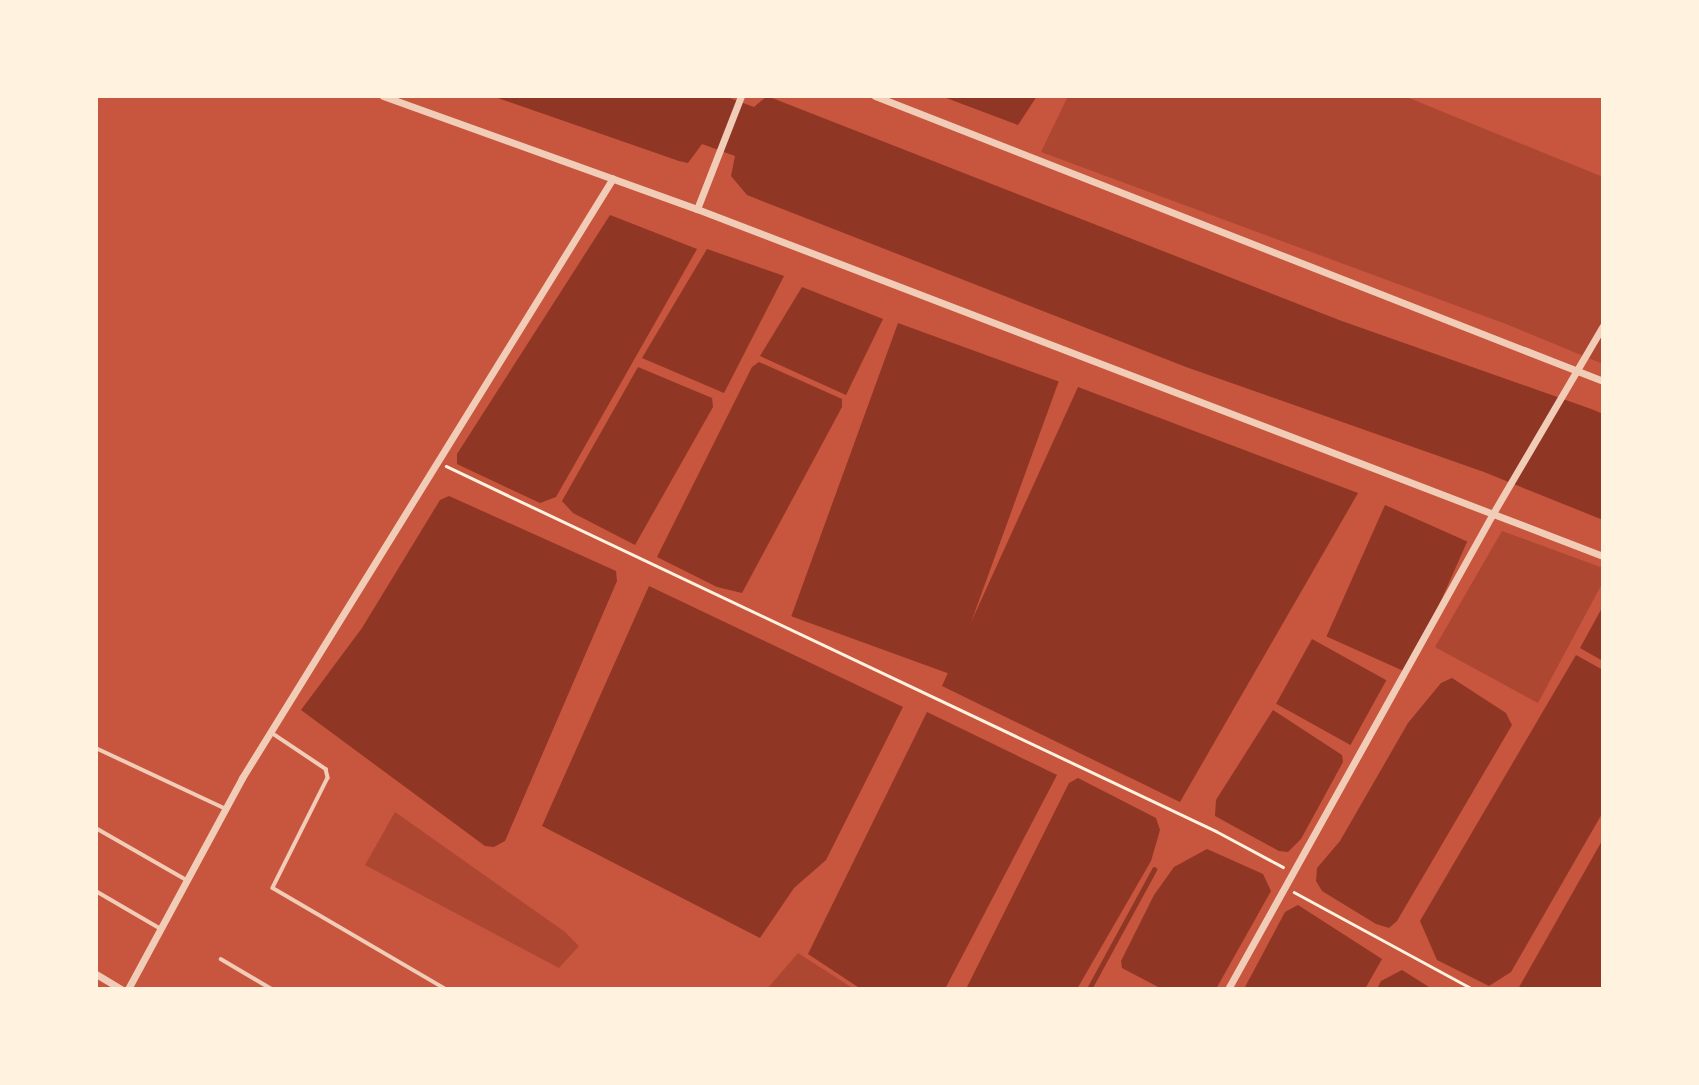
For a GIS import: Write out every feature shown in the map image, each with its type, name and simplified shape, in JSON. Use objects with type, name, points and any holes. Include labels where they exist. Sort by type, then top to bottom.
[{"type":"street","points":[[383,96],[697,209],[1603,556]]},
{"type":"street","points":[[697,209],[711,167],[741,96]]},
{"type":"street","points":[[875,96],[1576,368],[1603,381]]},
{"type":"street","points":[[128,989],[271,731],[613,178]]},
{"type":"street","points":[[1228,989],[1492,515],[1603,326]]},
{"type":"street","points":[[96,974],[121,989]]},
{"type":"lane","points":[[271,731],[326,769],[328,778],[273,888],[446,989]]},
{"type":"lane","points":[[96,748],[226,808]]},
{"type":"lane","points":[[96,828],[187,880]]},
{"type":"lane","points":[[96,891],[161,929]]},
{"type":"lane","points":[[221,959],[272,989]]},
{"type":"path","points":[[437,462],[1216,831],[1293,873]]},
{"type":"path","points":[[1285,887],[1473,989]]},
{"type":"shaded area","points":[[492,96],[724,96],[754,107],[767,96],[1339,320],[1594,410],[1603,414],[1603,520],[1484,472],[1186,367],[747,195],[731,176],[735,156],[702,144],[688,163],[679,161]]},
{"type":"shaded area","points":[[941,96],[1037,96],[1018,125]]},
{"type":"shaded area","points":[[1068,96],[1404,96],[1603,177],[1603,364],[1506,324],[1041,152]]},
{"type":"shaded area","points":[[610,215],[697,249],[556,497],[540,503],[457,464],[457,454]]},
{"type":"shaded area","points":[[707,249],[784,276],[724,393],[642,358]]},
{"type":"shaded area","points":[[802,287],[883,319],[846,395],[760,356]]},
{"type":"shaded area","points":[[898,323],[1059,381],[952,675],[791,616]]},
{"type":"shaded area","points":[[759,362],[842,399],[842,407],[742,593],[717,587],[657,557],[752,367]]},
{"type":"shaded area","points":[[638,367],[712,398],[713,407],[635,545],[573,513],[562,501]]},
{"type":"shaded area","points":[[1078,387],[1358,493],[1180,802],[942,686]]},
{"type":"shaded area","points":[[449,496],[616,571],[617,581],[505,841],[494,847],[485,846],[301,710],[362,628],[440,500]]},
{"type":"shaded area","points":[[1385,505],[1467,542],[1409,673],[1326,637]]},
{"type":"shaded area","points":[[1502,531],[1603,568],[1603,582],[1538,703],[1435,647]]},
{"type":"shaded area","points":[[649,586],[903,707],[826,860],[794,888],[760,938],[542,826]]},
{"type":"shaded area","points":[[1603,606],[1603,661],[1580,648]]},
{"type":"shaded area","points":[[1312,639],[1386,680],[1350,745],[1276,704]]},
{"type":"shaded area","points":[[1576,655],[1603,670],[1603,812],[1511,972],[1489,986],[1437,960],[1420,921]]},
{"type":"shaded area","points":[[1452,678],[1506,713],[1512,725],[1397,921],[1389,928],[1376,924],[1322,891],[1316,881],[1317,868],[1340,841],[1408,723],[1441,683]]},
{"type":"shaded area","points":[[1273,710],[1342,755],[1343,762],[1301,839],[1288,852],[1279,851],[1215,816],[1216,800]]},
{"type":"shaded area","points":[[927,712],[1057,775],[945,989],[861,989],[808,954]]},
{"type":"shaded area","points":[[1078,778],[1156,818],[1160,830],[1151,861],[1077,989],[966,989],[1069,783]]},
{"type":"shaded area","points":[[395,812],[565,932],[579,946],[559,968],[365,865]]},
{"type":"shaded area","points":[[1603,839],[1603,989],[1518,989]]},
{"type":"shaded area","points":[[1207,849],[1263,874],[1271,891],[1216,989],[1162,989],[1122,968],[1121,961],[1154,895],[1174,867]]},
{"type":"shaded area","points":[[1298,905],[1382,959],[1365,989],[1244,989],[1285,912]]},
{"type":"shaded area","points":[[798,953],[854,989],[767,989]]},
{"type":"shaded area","points":[[1402,970],[1432,989],[1377,989],[1381,981]]},
{"type":"waterway","points":[[1089,989],[1154,870]]}]
